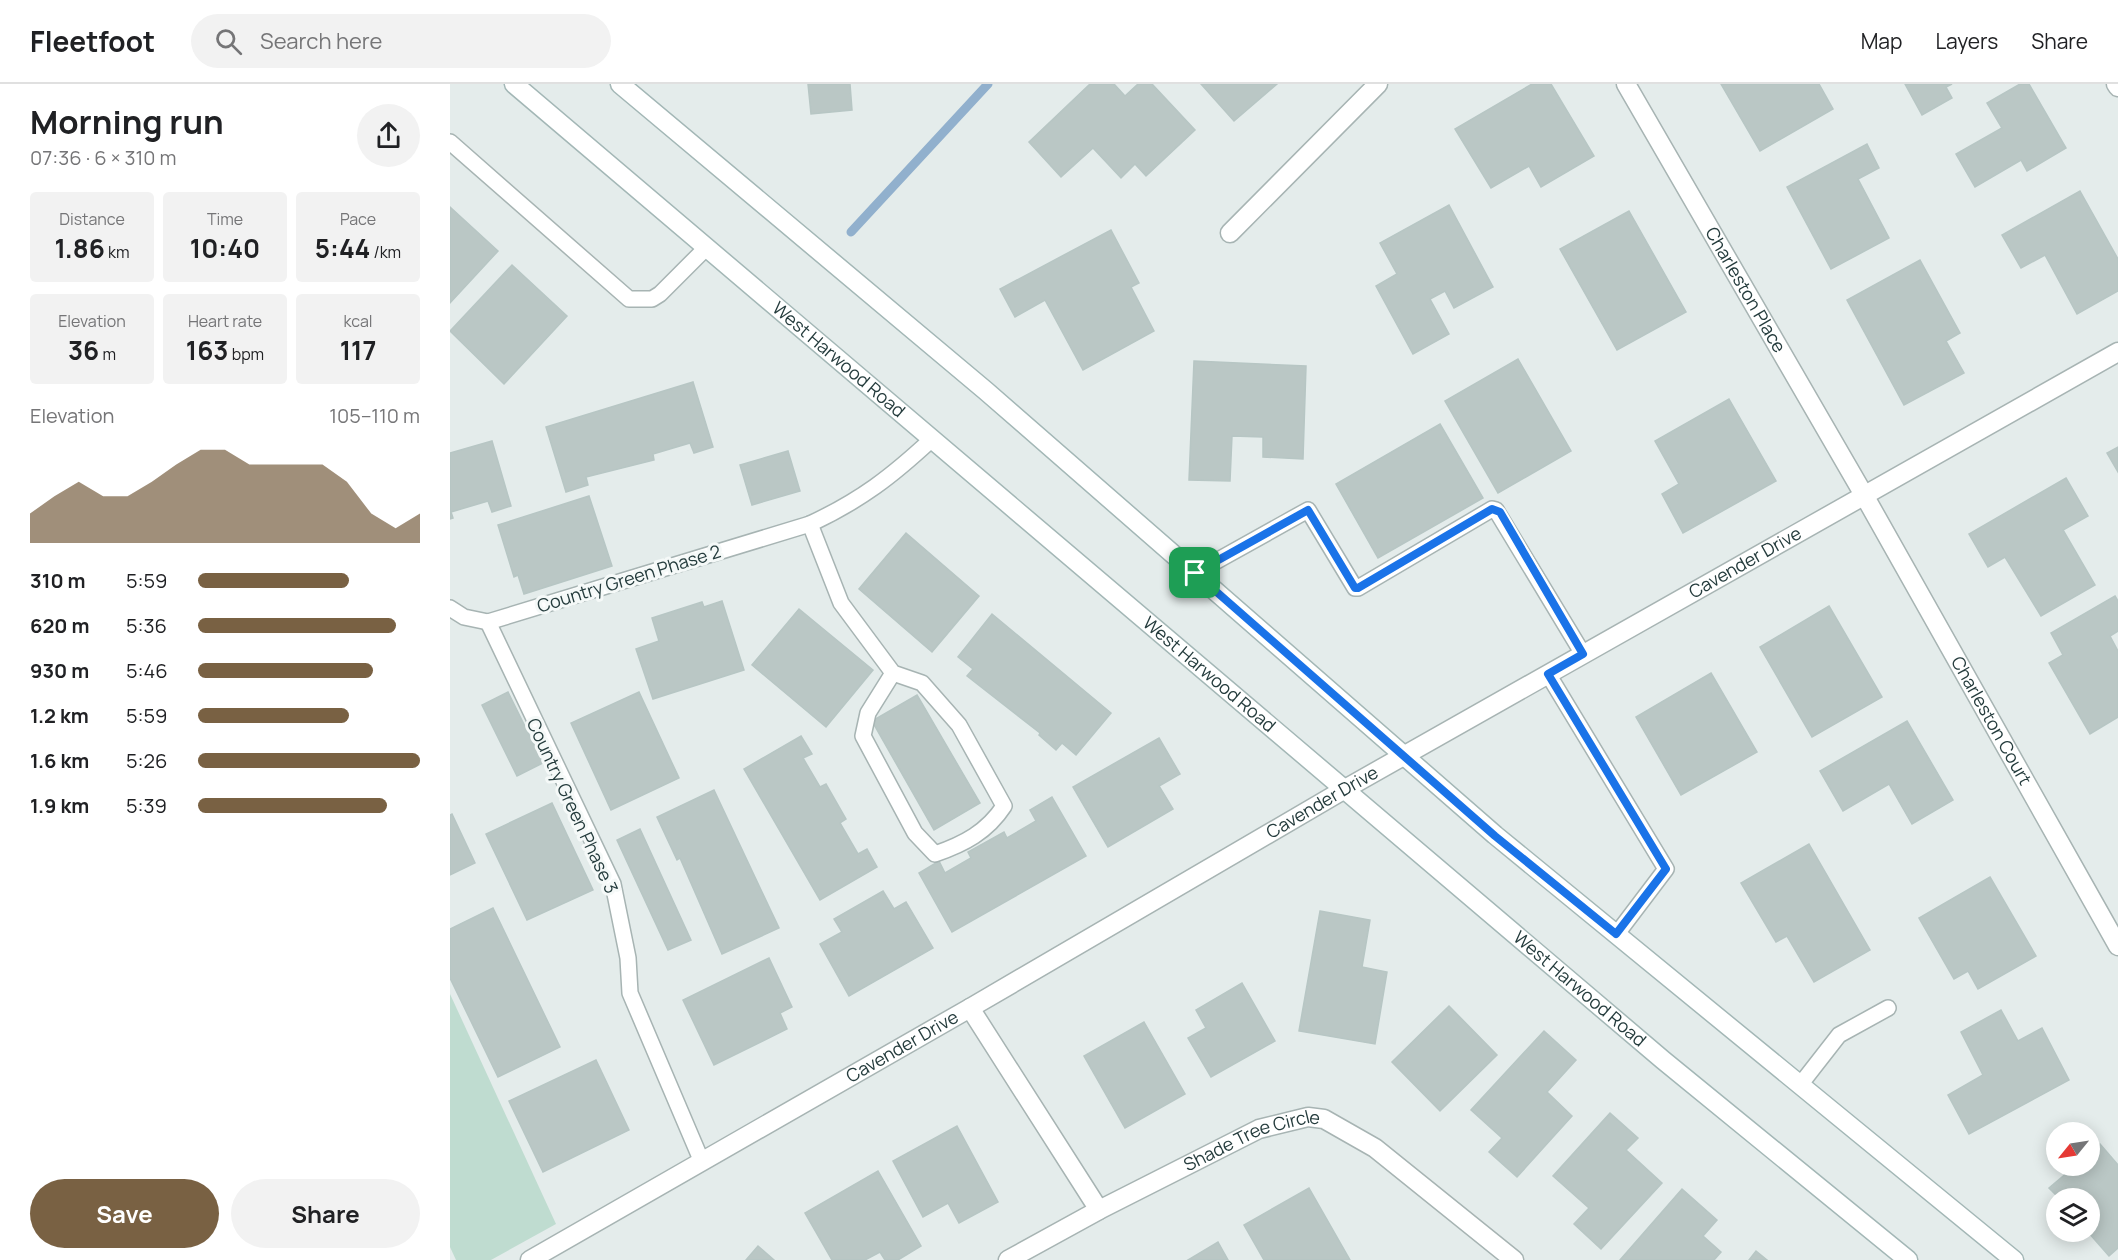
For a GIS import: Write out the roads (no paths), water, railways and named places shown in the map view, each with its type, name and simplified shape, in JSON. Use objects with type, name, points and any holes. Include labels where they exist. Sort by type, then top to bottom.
[{"type":"street","name":"West Harwood Road","points":[[513,84],[1664,1060],[1908,1260]]},
{"type":"street","points":[[620,84],[986,391],[1403,756],[2013,1260]]},
{"type":"street","points":[[1230,233],[1378,84]]},
{"type":"street","name":"Charleston Place","points":[[1626,84],[1864,495]]},
{"type":"street","name":"Cavender Drive","points":[[530,1260],[970,1008],[1345,789],[2118,352]]},
{"type":"street","name":"Charleston Court","points":[[1864,495],[2118,946]]},
{"type":"street","points":[[970,1008],[1099,1210]]},
{"type":"street","name":"Shade Tree Circle","points":[[1008,1260],[1099,1210],[1259,1129],[1308,1117],[1324,1119],[1375,1148],[1514,1260]]},
{"type":"lane","points":[[453,151],[630,299],[652,299],[660,294],[706,248]]},
{"type":"lane","name":"Country Green Phase 2","points":[[488,622],[810,524],[842,509],[890,478],[932,439]]},
{"type":"lane","points":[[1195,573],[1308,510],[1355,588],[1358,588],[1492,509],[1496,510],[1583,654]]},
{"type":"lane","points":[[810,524],[841,603],[893,673],[922,684],[959,725],[1004,806],[992,825],[960,846],[935,854],[915,833],[863,736],[868,713],[893,673]]},
{"type":"lane","points":[[450,608],[465,617],[488,622]]},
{"type":"lane","name":"Country Green Phase 3","points":[[488,622],[613,884],[628,958],[630,993],[702,1162]]},
{"type":"lane","points":[[1548,674],[1666,869],[1616,934]]},
{"type":"lane","points":[[1800,1085],[1839,1035],[1888,1008]]},
{"type":"waterway","points":[[851,232],[988,84]]}]
